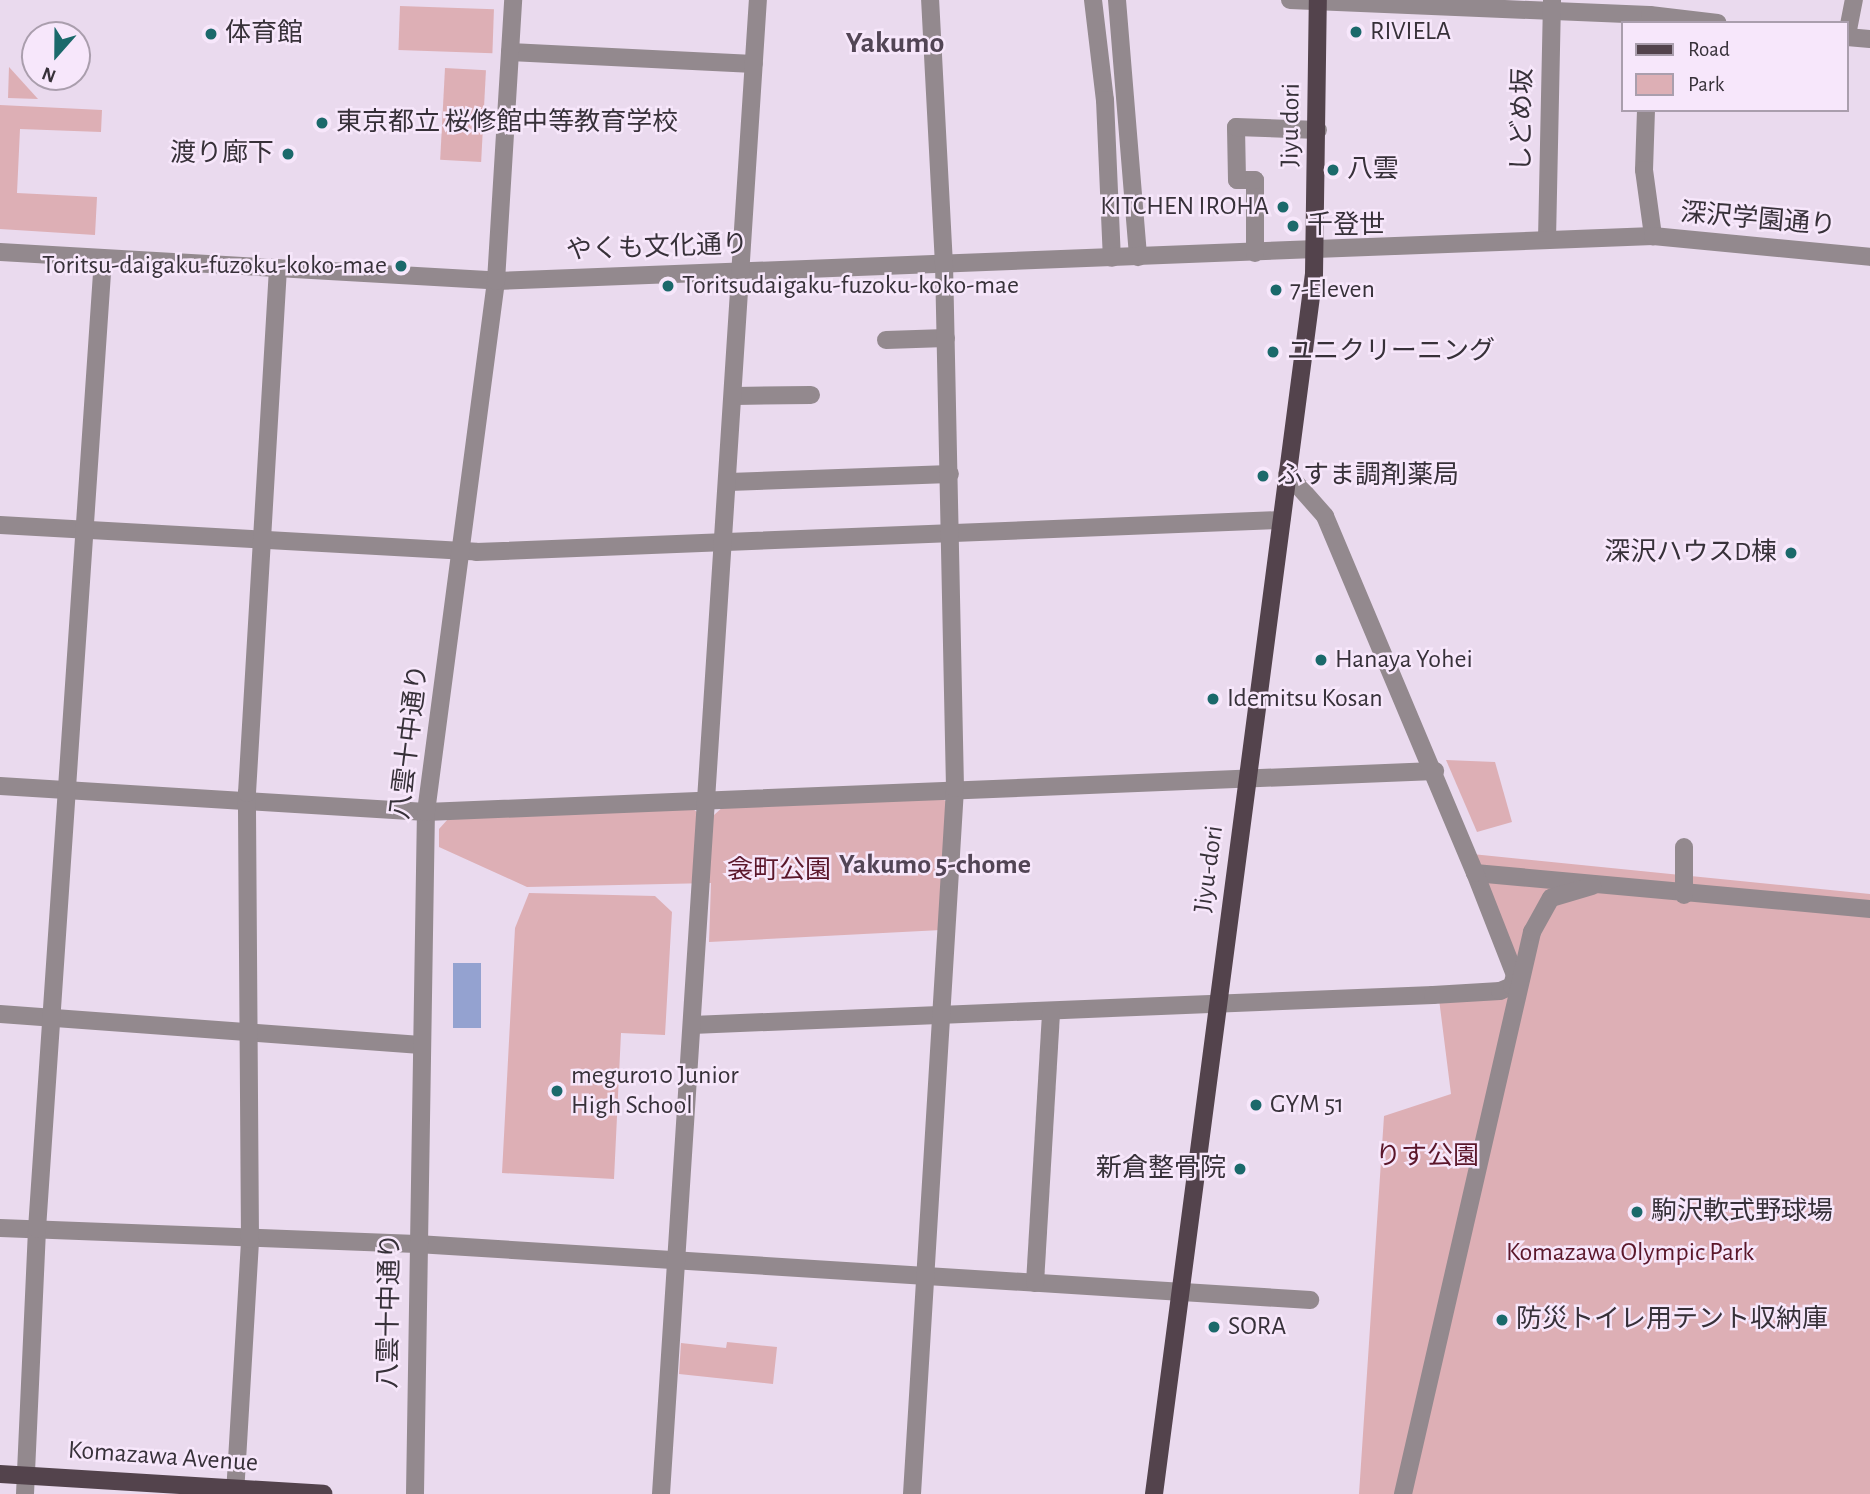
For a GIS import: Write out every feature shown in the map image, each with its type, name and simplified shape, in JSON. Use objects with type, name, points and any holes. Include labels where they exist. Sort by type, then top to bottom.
[{"type":"main road","name":"Jiyu dori","points":[[1316,250],[1318,1]]},
{"type":"main road","name":"Jiyu-dori","points":[[1154,1494],[1316,250]]},
{"type":"main road","name":"Komazawa Avenue","points":[[0,1474],[235,1491],[323,1494]]},
{"type":"street","name":"八雲十中通り","points":[[415,1494],[416,1244],[426,812],[496,281],[513,0]]},
{"type":"street","points":[[661,1494],[735,396],[758,0]]},
{"type":"street","points":[[912,1494],[955,788],[944,265],[930,0]]},
{"type":"street","points":[[1093,0],[1105,100],[1112,258]]},
{"type":"street","points":[[1117,0],[1138,257]]},
{"type":"street","points":[[1290,0],[1551,6],[1684,21]]},
{"type":"street","points":[[1849,26],[1854,0]]},
{"type":"street","name":"しどめ坂","points":[[1547,240],[1551,6]]},
{"type":"street","points":[[1849,36],[1870,39]]},
{"type":"street","points":[[510,52],[754,64]]},
{"type":"street","points":[[1646,112],[1644,170],[1647,237]]},
{"type":"street","points":[[1255,253],[1255,180],[1237,180],[1236,127],[1318,130]]},
{"type":"street","name":"深沢学園通り","points":[[1547,240],[1647,237],[1870,257]]},
{"type":"street","name":"やくも文化通り","points":[[0,252],[496,281],[1547,240]]},
{"type":"street","points":[[25,1494],[37,1229],[103,259]]},
{"type":"street","points":[[235,1491],[250,1239],[247,802],[278,268]]},
{"type":"street","points":[[886,340],[946,338]]},
{"type":"street","points":[[735,396],[811,395]]},
{"type":"street","points":[[692,1025],[940,1017],[1507,989],[1515,975],[1435,771],[1325,516],[1287,473]]},
{"type":"street","points":[[729,482],[950,474]]},
{"type":"street","points":[[0,525],[461,551],[1281,520]]},
{"type":"street","points":[[0,786],[426,812],[708,802],[955,788],[1435,771]]},
{"type":"street","points":[[1684,847],[1684,895]]},
{"type":"street","points":[[1478,880],[1592,886],[1870,909]]},
{"type":"street","points":[[1403,1494],[1532,932],[1551,898],[1592,886]]},
{"type":"street","points":[[1035,1283],[1051,1012]]},
{"type":"street","points":[[0,1014],[421,1045]]},
{"type":"street","points":[[0,1228],[416,1244],[925,1275],[1180,1294],[1310,1300]]},
{"type":"green space","points":[[400,6],[494,9],[492,53],[398,50]]},
{"type":"green space","points":[[9,67],[21,80],[21,91],[31,91],[38,99],[8,98]]},
{"type":"green space","points":[[445,68],[486,70],[481,162],[440,160]]},
{"type":"green space","points":[[0,105],[102,110],[101,132],[20,129],[17,193],[97,197],[95,235],[0,229]]},
{"type":"green space","points":[[1446,760],[1495,762],[1512,822],[1477,832]]},
{"type":"green space","name":"衾町公園","points":[[942,798],[950,805],[941,930],[709,942],[711,883],[527,887],[439,847],[439,829],[448,819],[693,809],[701,815],[714,815],[724,806]]},
{"type":"green space","name":"Komazawa Olympic Park","points":[[1472,854],[1870,894],[1870,1494],[1359,1494],[1384,1116],[1451,1094],[1439,999],[1519,987]]},
{"type":"green space","points":[[529,893],[655,896],[672,912],[665,1035],[621,1033],[614,1179],[502,1173],[515,928]]},
{"type":"green space","points":[[727,1342],[777,1347],[773,1384],[679,1374],[681,1343],[726,1348]]},
{"type":"water","points":[[453,963],[481,963],[481,1028],[453,1028]]},
{"type":"place","name":"RIVIELA","points":[[1356,32]]},
{"type":"place","name":"体育館","points":[[211,34]]},
{"type":"place","name":"東京都立 桜修館中等教育学校","points":[[322,123]]},
{"type":"place","name":"渡り廊下","points":[[288,154]]},
{"type":"place","name":"八雲","points":[[1333,170]]},
{"type":"place","name":"KITCHEN IROHA","points":[[1283,207]]},
{"type":"place","name":"千登世","points":[[1293,226]]},
{"type":"place","name":"Toritsu-daigaku-fuzoku-koko-mae","points":[[401,266]]},
{"type":"place","name":"Toritsudaigaku-fuzoku-koko-mae","points":[[668,286]]},
{"type":"place","name":"7-Eleven","points":[[1276,290]]},
{"type":"place","name":"ユニクリーニング","points":[[1273,352]]},
{"type":"place","name":"ふすま調剤薬局","points":[[1263,476]]},
{"type":"place","name":"深沢ハウスD棟","points":[[1791,553]]},
{"type":"place","name":"Hanaya Yohei","points":[[1321,660]]},
{"type":"place","name":"Idemitsu Kosan","points":[[1213,699]]},
{"type":"place","name":"meguro10 Junior High School","points":[[557,1091]]},
{"type":"place","name":"GYM 51","points":[[1256,1105]]},
{"type":"place","name":"新倉整骨院","points":[[1240,1169]]},
{"type":"place","name":"駒沢軟式野球場","points":[[1637,1212]]},
{"type":"place","name":"防災トイレ用テント収納庫","points":[[1502,1320]]},
{"type":"place","name":"SORA","points":[[1214,1327]]},
{"type":"district","name":"Yakumo","points":[[895,43]]},
{"type":"district","name":"Yakumo 5-chome","points":[[935,865]]},
{"type":"park label","name":"りす公園","points":[[1427,1157]]}]
